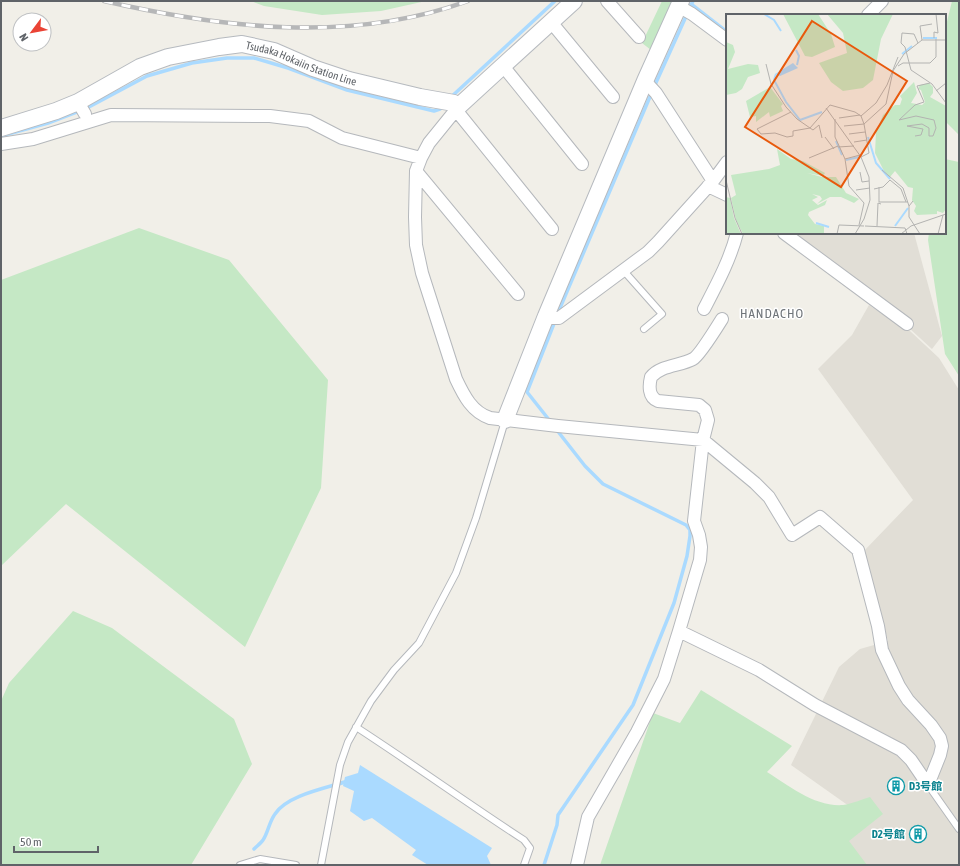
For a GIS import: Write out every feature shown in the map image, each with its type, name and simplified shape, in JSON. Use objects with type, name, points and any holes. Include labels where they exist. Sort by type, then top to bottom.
[{"type":"main road","points":[[452,105],[503,66],[574,1]]},
{"type":"main road","points":[[505,420],[552,318],[684,8]]},
{"type":"main road","name":"Tsudaka Hokaiin Station Line","points":[[1,128],[56,111],[82,109],[140,67],[168,57],[242,44],[274,51],[313,68],[349,80],[452,105]]},
{"type":"street","points":[[607,1],[639,37]]},
{"type":"street","points":[[869,14],[882,1]]},
{"type":"street","points":[[684,8],[726,39]]},
{"type":"street","points":[[551,22],[613,98]]},
{"type":"street","points":[[503,66],[582,164]]},
{"type":"street","points":[[650,87],[712,186],[726,194]]},
{"type":"street","points":[[552,229],[452,105],[429,143],[416,171],[416,245],[422,273],[456,379],[463,394],[470,404],[482,415],[505,420],[703,440],[755,483],[768,497],[792,535],[820,518],[858,550],[878,626],[882,650],[899,686],[908,700],[931,725],[940,738],[942,746],[940,755],[928,785]]},
{"type":"street","points":[[42,136],[82,109],[106,108],[111,115]]},
{"type":"street","points":[[1,144],[42,136],[111,115],[270,116],[309,121],[342,138],[421,158]]},
{"type":"street","points":[[552,318],[626,273],[712,186],[726,164]]},
{"type":"street","points":[[416,171],[518,294]]},
{"type":"street","points":[[704,309],[732,251],[737,234]]},
{"type":"street","points":[[785,234],[907,324]]},
{"type":"street","points":[[577,865],[588,817],[637,732],[664,679],[700,560],[701,547],[699,534],[694,521],[703,440],[708,420],[705,410],[699,405],[655,400],[651,394],[651,376],[659,370],[694,359],[722,319]]},
{"type":"street","points":[[679,631],[760,670],[815,705],[901,750],[911,760],[928,785]]},
{"type":"lane","points":[[626,273],[662,314],[644,329]]},
{"type":"lane","points":[[321,865],[337,777],[348,742],[371,701],[394,670],[418,643],[456,573],[476,518],[505,420]]},
{"type":"lane","points":[[356,727],[428,775],[468,804],[524,840],[530,848],[524,865]]},
{"type":"lane","points":[[928,785],[959,829]]},
{"type":"lane","points":[[240,865],[260,859],[296,865]]},
{"type":"shaded area","points":[[801,234],[914,234],[942,336],[932,349],[909,328],[798,237]]},
{"type":"shaded area","points":[[869,305],[907,331],[910,331],[939,358],[959,390],[959,865],[831,865],[856,811],[791,765],[839,667],[860,649],[888,641],[864,551],[913,500],[818,369],[852,335]]},
{"type":"green space","points":[[251,1],[426,1],[381,11],[322,15],[264,6]]},
{"type":"green space","points":[[662,1],[674,1],[651,50],[642,43]]},
{"type":"green space","points":[[952,1],[959,1],[959,135],[946,122],[946,26]]},
{"type":"green space","points":[[946,159],[959,162],[959,376],[945,354],[928,240],[929,234],[946,234]]},
{"type":"green space","points":[[139,228],[229,260],[328,380],[321,488],[245,647],[66,504],[1,566],[1,280]]},
{"type":"green space","points":[[73,611],[112,628],[234,719],[252,764],[191,865],[1,865],[1,701],[9,683]]},
{"type":"green space","points":[[701,690],[792,746],[767,772],[793,789],[822,803],[833,805],[843,805],[870,797],[883,814],[849,841],[867,865],[600,865],[653,713],[680,723]]},
{"type":"water","points":[[360,765],[492,848],[487,856],[491,865],[428,865],[412,855],[416,850],[372,818],[364,821],[350,811],[354,791],[343,786],[345,777],[358,773]]},
{"type":"waterway","points":[[450,98],[555,1]]},
{"type":"waterway","points":[[654,87],[693,1]]},
{"type":"waterway","points":[[691,4],[726,31]]},
{"type":"waterway","points":[[1,136],[48,123],[87,108],[147,76],[192,63],[227,58],[254,58],[288,68],[347,90],[434,111],[443,106]]},
{"type":"waterway","points":[[557,315],[652,92]]},
{"type":"waterway","points":[[550,421],[527,392],[555,321]]},
{"type":"waterway","points":[[544,865],[557,825],[558,815],[633,705],[674,603],[687,556],[690,536],[690,530],[686,525],[603,484],[585,466],[556,429]]},
{"type":"waterway","points":[[254,849],[263,840],[273,817],[281,807],[308,793],[348,781]]},
{"type":"railway","points":[[104,1],[149,11],[194,18],[240,24],[286,27],[332,27],[378,23],[423,14],[468,1]]},
{"type":"place","name":"D3号館","points":[[896,786]]},
{"type":"place","name":"D2号館","points":[[918,834]]},
{"type":"district","name":"HANDACHO","points":[[772,313]]}]
